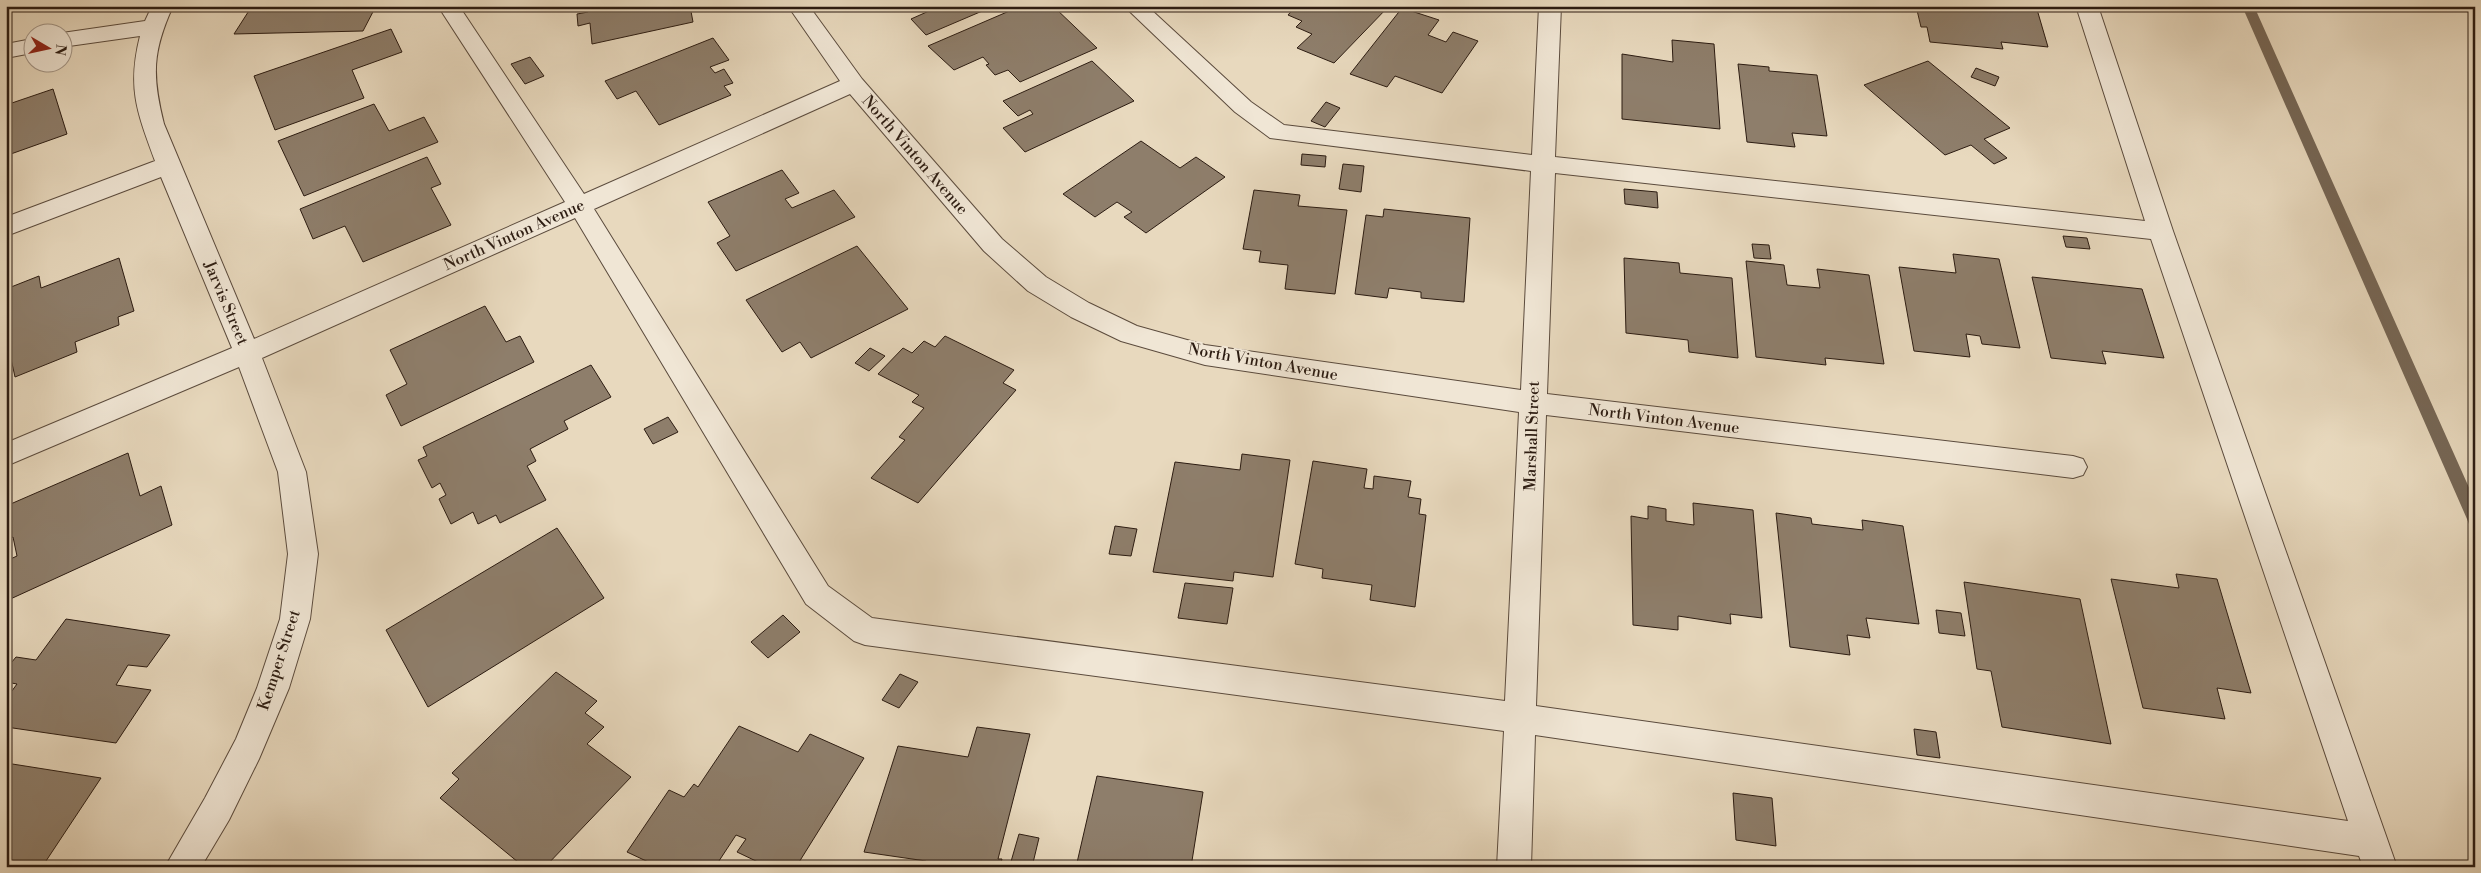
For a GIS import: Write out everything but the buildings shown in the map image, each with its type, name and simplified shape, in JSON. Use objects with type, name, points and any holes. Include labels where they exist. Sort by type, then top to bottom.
[{"type":"street","name":"Jarvis Street","points":[[6,455],[247,353],[168,166],[153,124],[144,87],[145,60],[153,28],[164,6]]},
{"type":"street","points":[[448,6],[580,206],[817,595],[865,631],[1520,718],[2376,854],[2161,230],[2087,6]]},
{"type":"street","points":[[798,6],[854,84]]},
{"type":"street","points":[[1134,6],[1243,108],[1278,132],[1543,164],[2161,230]]},
{"type":"street","name":"Marshall Street","points":[[1514,867],[1550,6]]},
{"type":"street","points":[[72,39],[153,28]]},
{"type":"street","points":[[6,51],[22,48]]},
{"type":"street","name":"North Vinton Avenue","points":[[247,353],[854,84],[993,246],[1037,284],[1080,310],[1130,334],[1205,355],[1533,403],[2073,467]]},
{"type":"street","points":[[6,227],[168,166]]},
{"type":"street","name":"Kemper Street","points":[[182,867],[248,748],[273,688],[295,619],[303,554],[292,472],[247,353]]},
{"type":"waterway","points":[[2248,6],[2475,519]]}]
